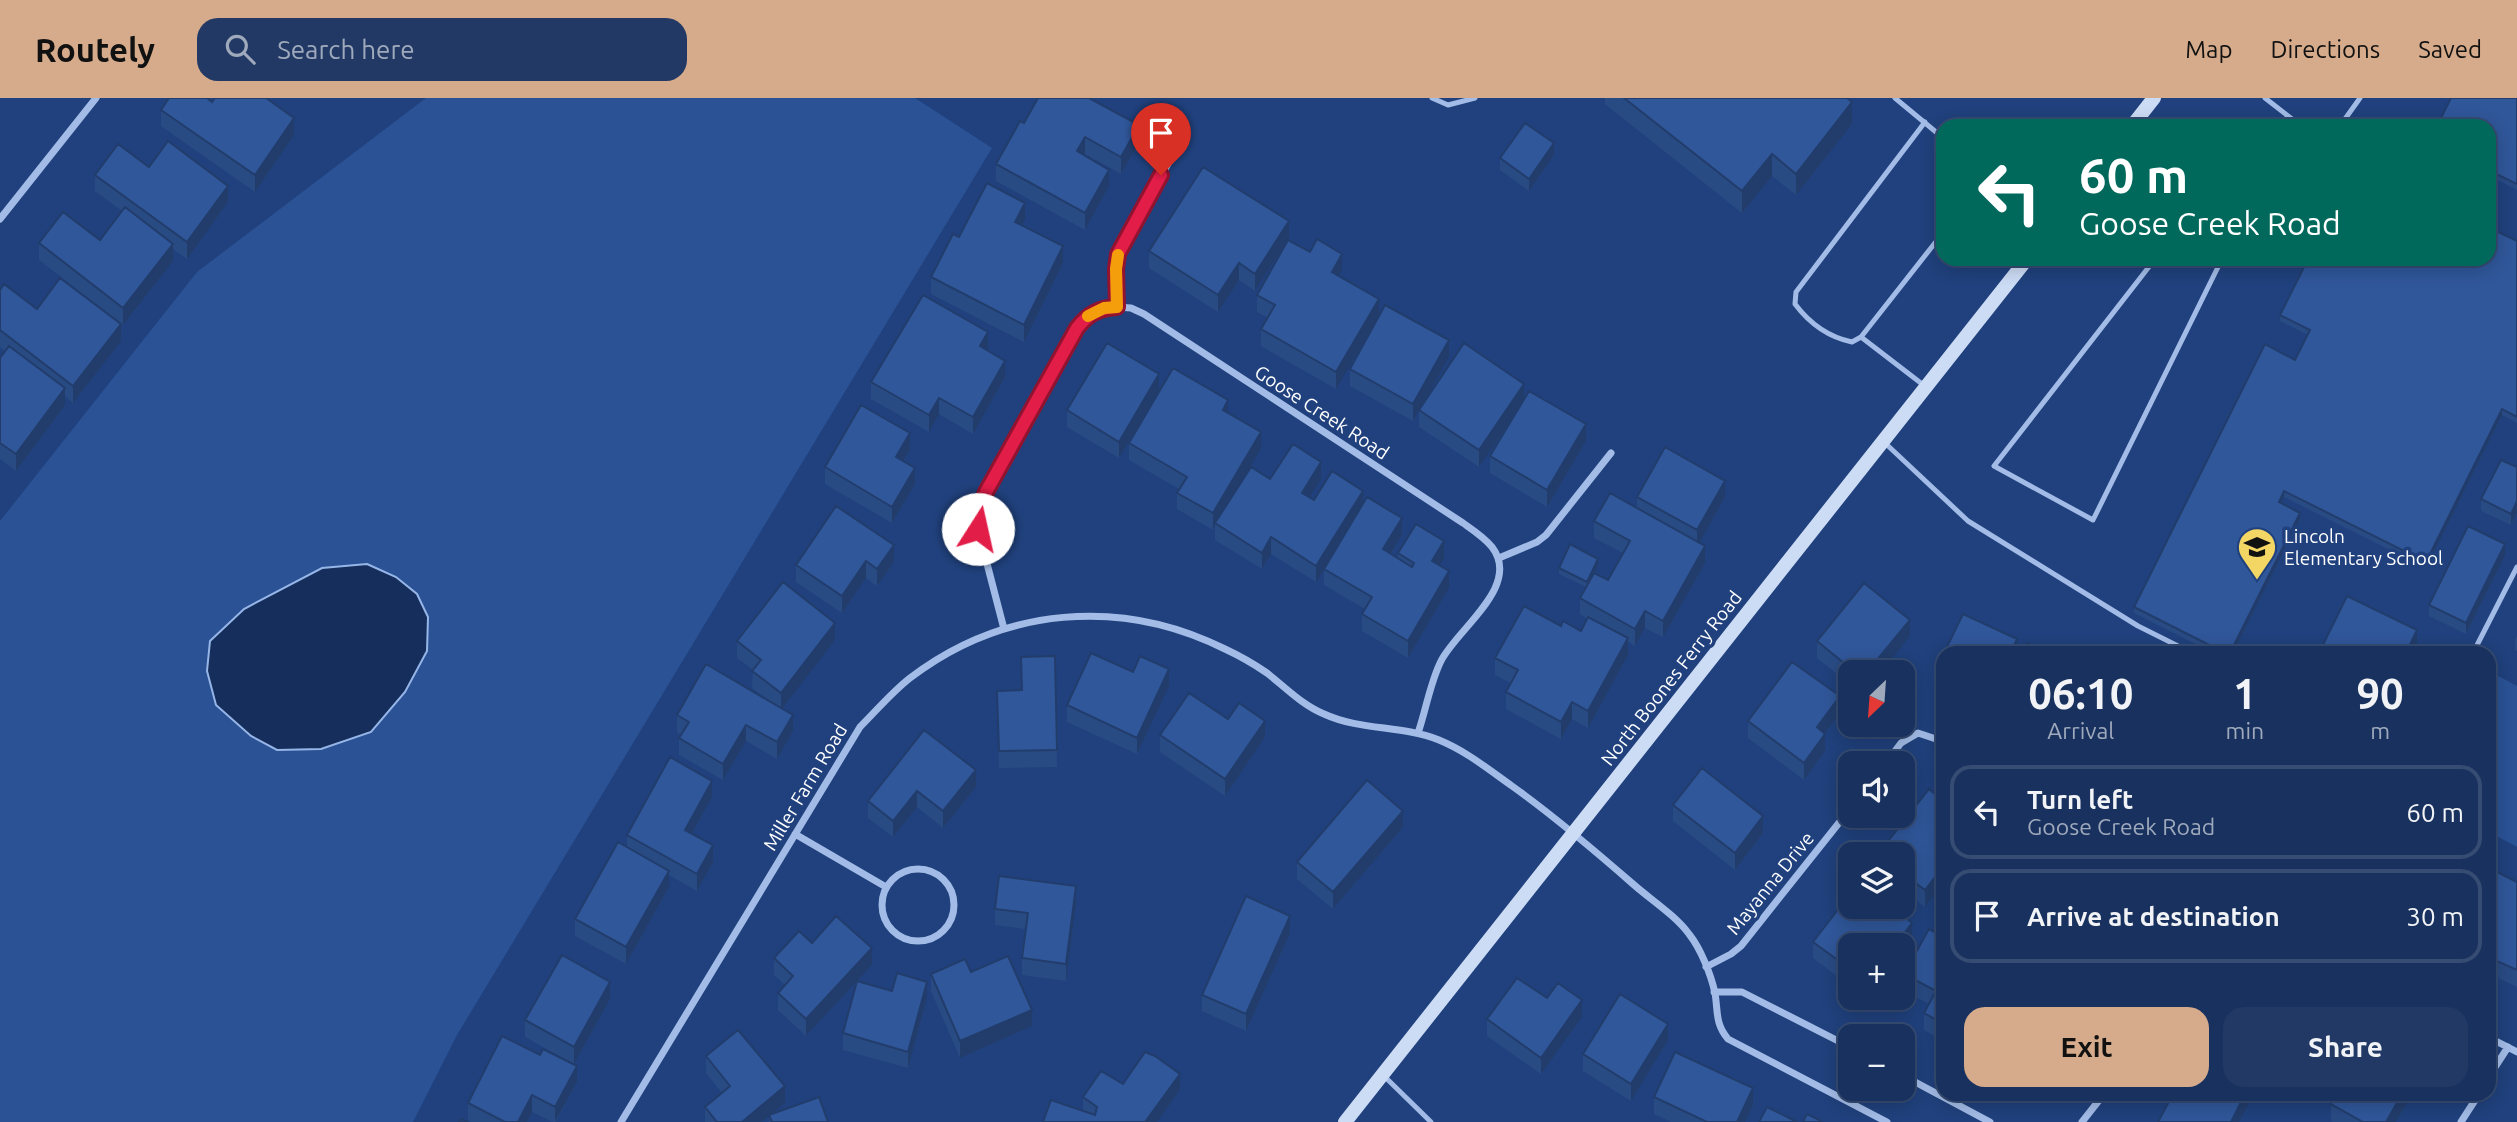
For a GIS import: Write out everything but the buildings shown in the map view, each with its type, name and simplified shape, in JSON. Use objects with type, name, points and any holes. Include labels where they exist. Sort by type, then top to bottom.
[{"type":"main road","points":[[2136,119],[2148,100]]},
{"type":"main road","name":"North Boones Ferry Road","points":[[1345,1122],[2021,266]]},
{"type":"street","points":[[0,219],[96,98]]},
{"type":"street","points":[[1004,629],[978,529],[981,504],[1077,328],[1094,312],[1117,307],[1118,254],[1174,153]]},
{"type":"street","name":"Goose Creek Road","points":[[1117,307],[1144,314],[1463,523],[1482,536],[1499,558]]},
{"type":"street","points":[[1418,733],[1440,661],[1492,593],[1500,570],[1499,558],[1546,536],[1611,453]]},
{"type":"street","name":"Miller Farm Road","points":[[621,1122],[860,727],[909,679],[950,652],[1004,629],[1065,617],[1112,617],[1170,626],[1250,661],[1322,714],[1360,726],[1418,733],[1439,740],[1476,760],[1541,807],[1682,926],[1691,936],[1706,967],[1714,992],[1719,1028],[1728,1038],[1887,1122]]},
{"type":"street","points":[[1895,751],[1901,743],[1918,733],[1936,739]]},
{"type":"street","name":"Mayanna Drive","points":[[1706,967],[1741,946],[1838,824]]},
{"type":"street","points":[[795,834],[886,887]]},
{"type":"street","points":[[910,869],[929,870],[946,883],[954,899],[952,918],[942,933],[930,940],[911,941],[896,934],[884,919],[881,905],[886,887],[897,875],[910,869]]},
{"type":"street","points":[[1714,992],[1742,992],[1838,1041]]},
{"type":"street","points":[[2496,1041],[2517,1052]]},
{"type":"street","points":[[2496,1066],[2508,1047]]},
{"type":"street","points":[[1915,1082],[1936,1093]]},
{"type":"street","points":[[1951,1101],[1990,1122]]},
{"type":"street","points":[[2082,1122],[2098,1101]]},
{"type":"street","points":[[2461,1122],[2474,1101]]},
{"type":"lane","points":[[1432,98],[1448,105],[1475,98]]},
{"type":"lane","points":[[1895,98],[1936,132]]},
{"type":"lane","points":[[2266,98],[2292,119]]},
{"type":"lane","points":[[2345,119],[2360,98]]},
{"type":"lane","points":[[1925,122],[1796,292],[1795,304],[1806,318],[1826,333],[1852,342],[1861,337],[1936,242]]},
{"type":"lane","points":[[2150,266],[1994,466],[2093,520],[2218,266]]},
{"type":"lane","points":[[1861,337],[1926,387]]},
{"type":"lane","points":[[1883,441],[1968,521],[2138,626],[2178,646]]},
{"type":"lane","points":[[2477,646],[2517,567]]},
{"type":"lane","points":[[1383,1075],[1432,1122]]},
{"type":"shaded area","points":[[426,98],[915,98],[992,148],[457,1035],[413,1122],[0,1122],[0,521],[197,272]]},
{"type":"shaded area","points":[[367,564],[396,577],[417,594],[428,617],[427,651],[405,692],[371,732],[321,749],[277,750],[251,736],[216,705],[207,671],[210,641],[244,609],[322,568]]},
{"type":"shaded area","points":[[2496,675],[2517,686],[2517,847],[2496,836]]},
{"type":"slow traffic","points":[[1088,316],[1104,308],[1117,307],[1118,255]]},
{"type":"place","name":"Lincoln Elementary School","points":[[2257,581]]},
{"type":"route","points":[[978,529],[978,515],[986,492],[1077,328],[1094,312],[1117,307],[1118,254],[1161,175]]}]
